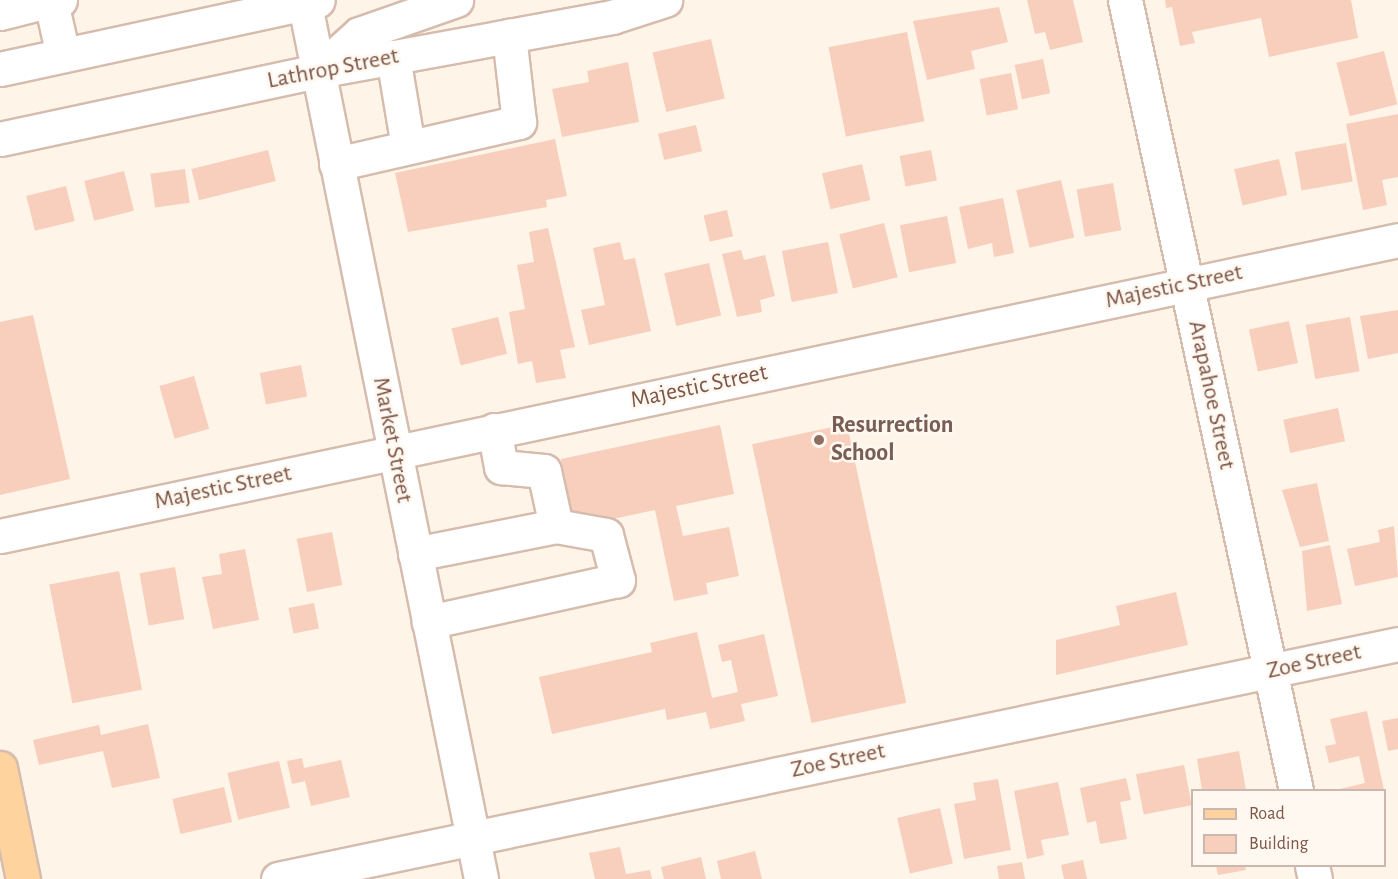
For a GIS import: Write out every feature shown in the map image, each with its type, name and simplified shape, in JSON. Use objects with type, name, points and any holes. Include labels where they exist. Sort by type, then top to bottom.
[{"type":"main road","points":[[0,768],[23,879]]},
{"type":"street","points":[[318,71],[359,34],[456,0]]},
{"type":"street","name":"Lathrop Street","points":[[0,139],[318,71],[509,36],[610,8],[665,0]]},
{"type":"street","name":"Arapahoe Street","points":[[1125,0],[1296,789]]},
{"type":"street","points":[[0,69],[309,1]]},
{"type":"street","name":"Market Street","points":[[309,1],[318,71],[336,164],[481,879]]},
{"type":"street","points":[[34,4],[63,55]]},
{"type":"street","points":[[336,164],[519,122],[509,36]]},
{"type":"street","points":[[393,57],[408,147]]},
{"type":"street","name":"Majestic Street","points":[[0,536],[1398,240]]},
{"type":"street","points":[[494,430],[501,467],[544,471],[556,526]]},
{"type":"street","points":[[415,554],[556,526],[606,534],[618,580],[429,622]]},
{"type":"street","name":"Zoe Street","points":[[278,879],[1398,644]]},
{"type":"building","points":[[1027,0],[1073,0],[1083,42],[1050,50],[1045,32],[1035,34]]},
{"type":"building","points":[[1165,0],[1351,0],[1358,38],[1269,57],[1261,18],[1192,32],[1195,43],[1180,46],[1172,7],[1166,8]]},
{"type":"building","points":[[999,7],[1008,42],[971,51],[975,69],[927,80],[913,21]]},
{"type":"building","points":[[907,32],[924,121],[846,137],[828,47]]},
{"type":"building","points":[[711,39],[725,98],[666,112],[653,52]]},
{"type":"building","points":[[1384,51],[1397,104],[1350,116],[1336,63]]},
{"type":"building","points":[[1043,59],[1050,93],[1022,99],[1015,65]]},
{"type":"building","points":[[628,62],[639,122],[562,137],[552,89],[589,82],[587,71]]},
{"type":"building","points":[[1011,73],[1018,109],[987,115],[980,79]]},
{"type":"building","points":[[1398,114],[1398,177],[1382,180],[1387,205],[1363,210],[1346,124]]},
{"type":"building","points":[[696,125],[702,151],[664,160],[658,134]]},
{"type":"building","points":[[555,139],[567,196],[546,200],[547,207],[408,232],[395,173]]},
{"type":"building","points":[[1346,143],[1353,181],[1302,190],[1295,152]]},
{"type":"building","points":[[268,150],[276,181],[199,200],[191,169]]},
{"type":"building","points":[[931,150],[937,180],[906,187],[900,156]]},
{"type":"building","points":[[1279,159],[1287,195],[1243,205],[1234,169]]},
{"type":"building","points":[[862,164],[870,200],[830,209],[822,173]]},
{"type":"building","points":[[185,169],[190,203],[155,208],[150,174]]},
{"type":"building","points":[[124,171],[134,211],[94,221],[84,181]]},
{"type":"building","points":[[1061,180],[1074,237],[1029,248],[1016,190]]},
{"type":"building","points":[[1113,183],[1121,230],[1085,237],[1077,189]]},
{"type":"building","points":[[66,186],[75,221],[35,231],[26,196]]},
{"type":"building","points":[[1003,198],[1014,253],[994,257],[992,243],[968,249],[959,207]]},
{"type":"building","points":[[727,210],[733,236],[710,242],[704,215]]},
{"type":"building","points":[[947,216],[956,263],[909,272],[900,225]]},
{"type":"building","points":[[884,223],[898,277],[853,288],[839,234]]},
{"type":"building","points":[[548,228],[575,347],[560,350],[566,378],[536,383],[532,361],[518,364],[509,312],[525,309],[517,265],[534,262],[529,232]]},
{"type":"building","points":[[620,242],[624,260],[635,258],[651,331],[589,345],[581,310],[605,305],[593,248]]},
{"type":"building","points":[[828,242],[838,293],[792,302],[782,251]]},
{"type":"building","points":[[741,250],[744,260],[765,255],[775,296],[760,300],[762,312],[737,317],[722,254]]},
{"type":"building","points":[[709,263],[721,316],[676,326],[664,273]]},
{"type":"building","points":[[1398,310],[1398,353],[1368,359],[1360,316]]},
{"type":"building","points":[[33,315],[70,479],[0,495],[0,322]]},
{"type":"building","points":[[498,317],[507,354],[461,365],[451,329]]},
{"type":"building","points":[[1350,317],[1360,371],[1315,379],[1306,325]]},
{"type":"building","points":[[1289,321],[1298,363],[1258,372],[1249,330]]},
{"type":"building","points":[[301,365],[307,396],[266,404],[260,373]]},
{"type":"building","points":[[194,376],[209,429],[175,439],[159,386]]},
{"type":"building","points":[[1338,408],[1345,441],[1290,453],[1283,420]]},
{"type":"building","points":[[847,424],[906,703],[811,723],[752,444]]},
{"type":"building","points":[[720,425],[734,494],[676,506],[683,536],[729,527],[739,576],[706,583],[708,594],[674,601],[655,510],[575,527],[561,459]]},
{"type":"building","points":[[1317,483],[1329,541],[1300,547],[1282,490]]},
{"type":"building","points":[[1394,526],[1398,577],[1355,586],[1347,549],[1380,542],[1378,530]]},
{"type":"building","points":[[332,532],[342,585],[307,592],[297,539]]},
{"type":"building","points":[[1330,545],[1342,604],[1307,611],[1302,551]]},
{"type":"building","points":[[245,549],[259,620],[213,629],[202,577],[222,574],[219,554]]},
{"type":"building","points":[[175,567],[184,619],[149,625],[140,573]]},
{"type":"building","points":[[119,571],[142,690],[72,703],[49,585]]},
{"type":"building","points":[[1176,592],[1188,645],[1056,675],[1056,640],[1120,625],[1116,606]]},
{"type":"building","points":[[314,603],[319,629],[293,633],[288,608]]},
{"type":"building","points":[[697,632],[712,698],[738,692],[731,660],[722,662],[718,645],[764,634],[778,696],[741,704],[745,721],[710,729],[706,712],[667,720],[665,709],[552,734],[539,677],[652,652],[650,643]]},
{"type":"building","points":[[1367,711],[1384,789],[1340,789],[1365,783],[1359,756],[1329,763],[1325,746],[1336,744],[1330,719]]},
{"type":"building","points":[[1398,718],[1398,749],[1388,751],[1382,721]]},
{"type":"building","points":[[148,724],[160,778],[112,788],[103,751],[39,765],[33,740],[99,725],[101,735]]},
{"type":"building","points":[[1239,751],[1246,789],[1202,789],[1197,759]]},
{"type":"building","points":[[302,758],[304,768],[341,760],[350,797],[311,806],[305,781],[292,784],[287,761]]},
{"type":"building","points":[[279,761],[290,808],[238,820],[227,773]]},
{"type":"building","points":[[1184,765],[1191,805],[1144,815],[1136,774]]},
{"type":"building","points":[[1126,778],[1131,800],[1120,802],[1127,839],[1100,844],[1096,821],[1087,823],[1080,788]]},
{"type":"building","points":[[998,779],[1011,850],[964,859],[954,804],[976,800],[973,783]]},
{"type":"building","points":[[1058,782],[1069,835],[1041,840],[1044,855],[1027,859],[1014,791]]},
{"type":"building","points":[[224,787],[232,822],[180,834],[172,799]]},
{"type":"building","points":[[940,808],[953,864],[910,873],[897,818]]},
{"type":"building","points":[[620,847],[626,874],[650,870],[652,879],[595,879],[589,853]]},
{"type":"building","points":[[755,851],[762,879],[721,879],[717,861]]},
{"type":"building","points":[[701,857],[706,879],[664,879],[661,867]]},
{"type":"building","points":[[1083,860],[1087,879],[1064,879],[1061,865]]},
{"type":"building","points":[[1022,862],[1025,879],[999,879],[997,866]]},
{"type":"building","points":[[1216,867],[1245,867],[1246,870],[1218,875]]},
{"type":"place","name":"Resurrection School","points":[[819,440]]}]
